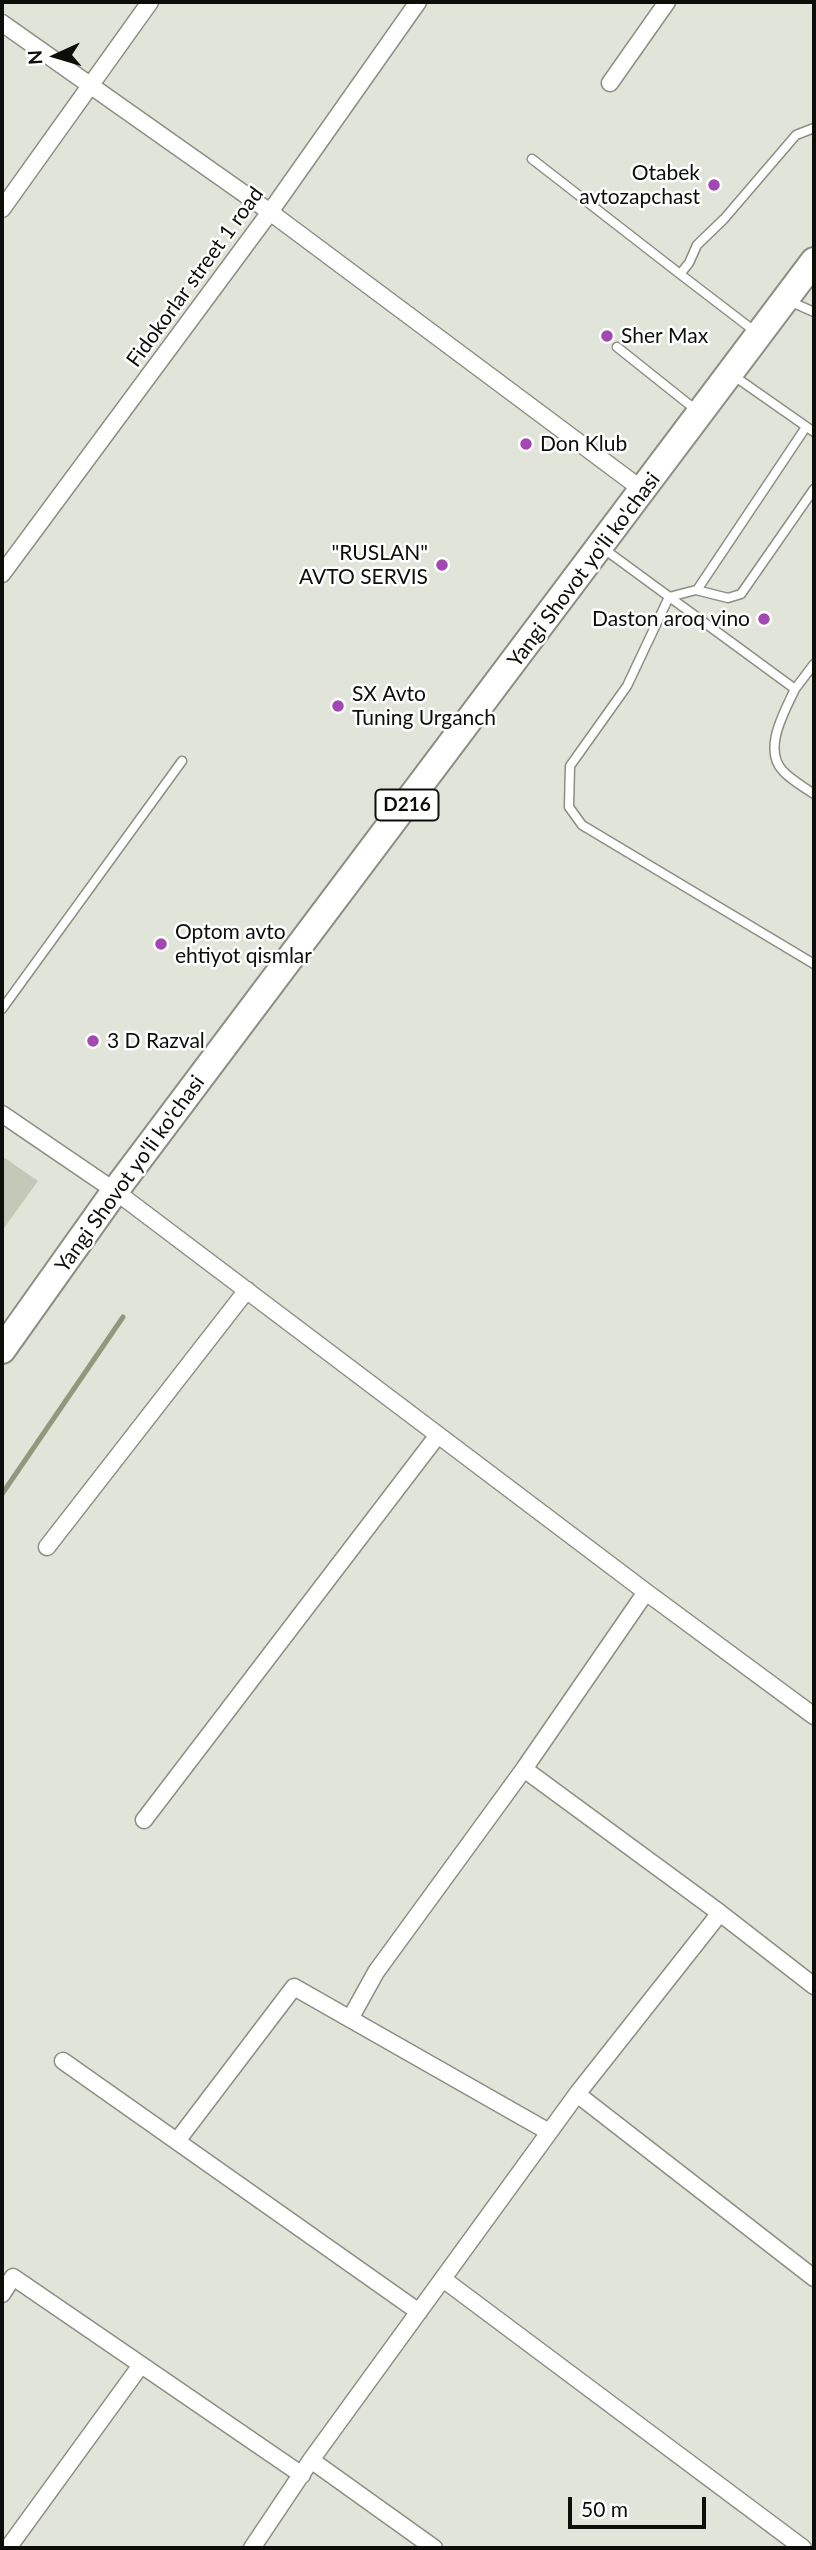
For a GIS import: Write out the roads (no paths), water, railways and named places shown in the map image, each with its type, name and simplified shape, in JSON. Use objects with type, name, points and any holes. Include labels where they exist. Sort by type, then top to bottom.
[{"type":"main road","name":"Yangi Shovot yo'li ko'chasi","points":[[2,1350],[116,1191],[602,547],[814,261]]},
{"type":"street","points":[[2,209],[150,2]]},
{"type":"street","name":"Fidokorlar street 1 road","points":[[2,574],[270,212],[418,2]]},
{"type":"street","points":[[610,83],[667,2]]},
{"type":"street","points":[[2,23],[89,87],[270,212],[644,491]]},
{"type":"street","points":[[2,1114],[116,1191],[814,1716]]},
{"type":"street","points":[[47,1547],[247,1290]]},
{"type":"street","points":[[144,1820],[438,1435]]},
{"type":"street","points":[[350,2018],[376,1972],[524,1769],[646,1592]]},
{"type":"street","points":[[524,1769],[720,1913],[814,1986]]},
{"type":"street","points":[[251,2548],[577,2094],[720,1913]]},
{"type":"street","points":[[177,2141],[294,1987],[549,2132]]},
{"type":"street","points":[[63,2061],[419,2312]]},
{"type":"street","points":[[577,2094],[814,2278]]},
{"type":"street","points":[[2,2294],[13,2277],[302,2475]]},
{"type":"street","points":[[443,2279],[803,2548]]},
{"type":"street","points":[[8,2548],[141,2364]]},
{"type":"street","points":[[312,2460],[434,2548]]},
{"type":"lane","points":[[680,274],[689,263],[697,245],[724,219],[796,135],[814,128]]},
{"type":"lane","points":[[532,159],[759,335]]},
{"type":"lane","points":[[786,299],[814,312]]},
{"type":"lane","points":[[617,347],[701,414]]},
{"type":"lane","points":[[697,590],[810,430],[731,374]]},
{"type":"lane","points":[[814,489],[741,594],[728,598],[697,590],[670,597],[627,686],[570,766],[569,807],[582,825],[814,964]]},
{"type":"lane","points":[[602,547],[795,689]]},
{"type":"lane","points":[[814,664],[795,689],[779,722],[774,747],[781,770],[814,794]]},
{"type":"lane","points":[[2,1009],[181,761]]},
{"type":"waterway","points":[[2,1494],[123,1317]]},
{"type":"place","name":"Otabek avtozapchast","points":[[714,185]]},
{"type":"place","name":"Sher Max","points":[[607,336]]},
{"type":"place","name":"Don Klub","points":[[526,444]]},
{"type":"place","name":"\"RUSLAN\" AVTO SERVIS","points":[[442,565]]},
{"type":"place","name":"Daston aroq vino","points":[[764,619]]},
{"type":"place","name":"SX Avto Tuning Urganch","points":[[338,706]]},
{"type":"place","name":"Optom avto ehtiyot qismlar","points":[[161,944]]},
{"type":"place","name":"3 D Razval","points":[[93,1041]]}]
